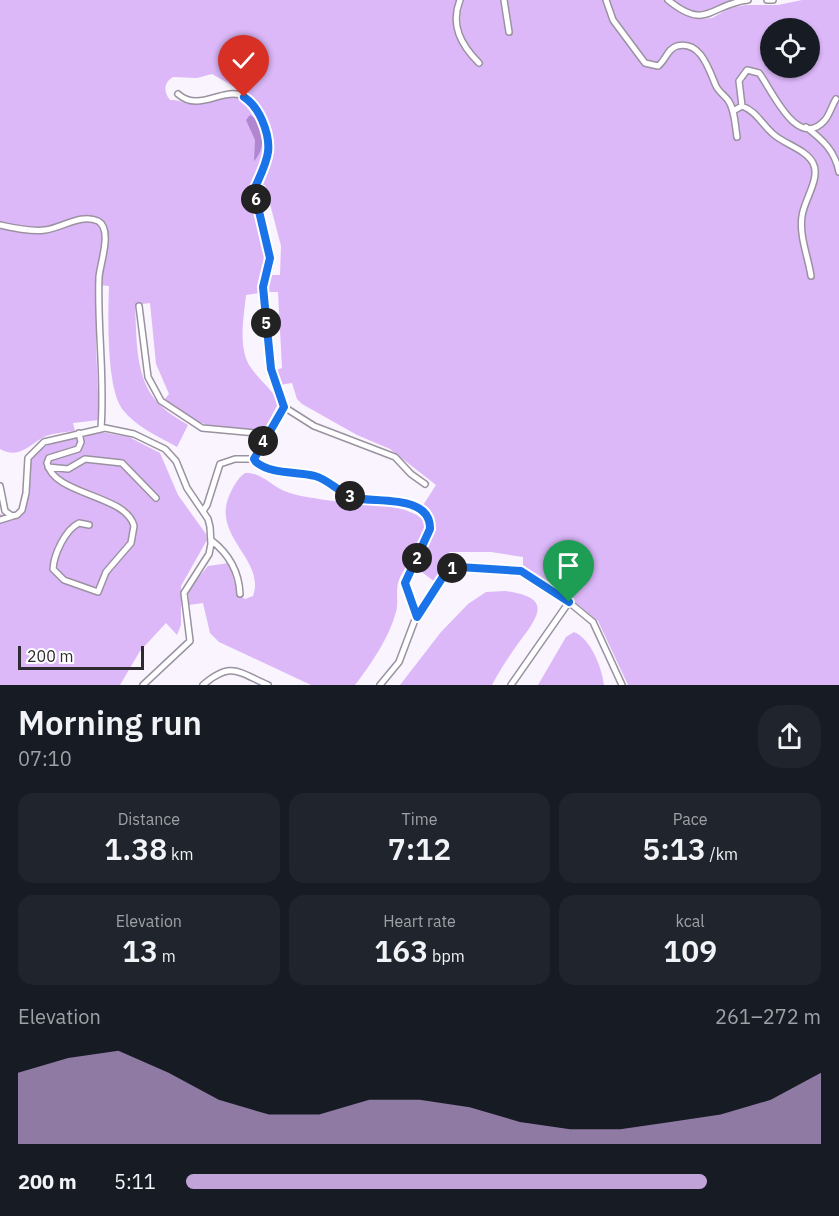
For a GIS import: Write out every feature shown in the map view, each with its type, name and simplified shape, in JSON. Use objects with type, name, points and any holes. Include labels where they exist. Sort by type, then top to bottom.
[{"type":"street","points":[[460,0],[455,16],[456,24],[465,49],[479,63]]},
{"type":"street","points":[[504,0],[509,32]]},
{"type":"street","points":[[606,0],[613,20],[645,63],[658,66],[676,46],[687,46],[696,50],[707,63],[717,87],[729,102],[733,111],[737,137]]},
{"type":"street","points":[[668,0],[687,13],[710,15],[737,2],[748,0]]},
{"type":"street","points":[[767,0],[773,0]]},
{"type":"street","points":[[742,106],[739,81],[745,71],[752,70],[762,77],[787,117],[805,127],[829,148],[835,156],[839,172]]},
{"type":"street","points":[[178,94],[194,102],[226,93],[237,94],[253,104],[264,127],[269,150],[264,171],[254,190],[270,258],[263,287],[271,369],[284,407],[314,426],[388,453],[425,484]]},
{"type":"street","points":[[805,127],[815,127],[825,120],[836,99]]},
{"type":"street","points":[[733,111],[742,106]]},
{"type":"street","points":[[742,106],[752,111],[773,135],[814,164],[814,180],[802,217],[804,246],[811,276]]},
{"type":"street","points":[[0,225],[44,230],[75,221],[100,222],[106,237],[100,270],[99,312],[103,387],[100,428]]},
{"type":"street","points":[[139,306],[148,376],[161,401],[202,428],[267,434]]},
{"type":"street","points":[[254,459],[284,407]]},
{"type":"street","points":[[0,520],[21,512],[25,501],[26,466],[29,456],[41,443],[100,428],[129,432],[168,451],[177,464],[187,488],[208,519],[210,552]]},
{"type":"street","points":[[48,467],[49,458],[78,449],[81,442],[79,433]]},
{"type":"street","points":[[48,467],[68,470],[85,459],[122,463],[156,498]]},
{"type":"street","points":[[203,511],[220,464],[234,459],[254,459],[264,467],[319,477],[342,494],[354,498],[396,500],[423,512],[429,519],[430,529],[405,583],[417,617]]},
{"type":"street","points":[[48,467],[65,483],[121,510],[132,520],[134,528],[131,541],[106,572],[98,592],[64,580],[53,569],[56,551],[69,530],[78,524],[89,525]]},
{"type":"street","points":[[0,486],[5,512],[14,516]]},
{"type":"street","points":[[211,540],[225,551],[237,576],[240,594]]},
{"type":"street","points":[[142,685],[190,641],[184,593],[210,552],[216,547],[225,551]]},
{"type":"street","points":[[380,685],[402,656],[417,617],[446,572],[459,567],[521,571],[569,602],[595,625],[622,685]]},
{"type":"street","points":[[511,685],[569,602]]},
{"type":"street","points":[[203,685],[218,673],[229,670],[268,685]]},
{"type":"shaded area","points":[[0,0],[457,0],[454,10],[454,28],[460,44],[478,67],[481,62],[469,48],[462,34],[460,18],[464,0],[664,0],[684,15],[701,19],[712,18],[730,8],[746,5],[778,5],[802,0],[839,0],[839,685],[628,685],[598,621],[564,593],[523,569],[523,557],[491,552],[449,552],[449,562],[435,582],[415,567],[434,525],[432,515],[422,507],[436,485],[390,449],[357,435],[302,404],[297,399],[292,383],[279,385],[274,371],[282,368],[278,292],[265,292],[268,275],[280,275],[281,246],[265,185],[260,185],[272,147],[271,132],[266,118],[257,106],[230,84],[212,74],[197,78],[173,77],[166,84],[166,91],[170,100],[193,104],[227,95],[236,96],[252,107],[265,134],[266,153],[253,182],[252,191],[265,241],[267,263],[260,293],[246,295],[243,330],[244,349],[249,365],[279,402],[264,430],[233,430],[210,426],[189,417],[164,400],[169,394],[156,364],[150,303],[135,305],[141,372],[152,396],[161,406],[188,425],[177,447],[148,431],[128,416],[117,400],[111,369],[109,286],[98,285],[96,345],[99,420],[73,423],[75,431],[46,436],[24,450],[7,452],[0,449]]},
{"type":"shaded area","points":[[673,0],[735,0],[711,9],[697,11],[690,10]]},
{"type":"shaded area","points":[[250,115],[257,119],[262,135],[262,146],[254,161],[255,140],[246,120]]},
{"type":"shaded area","points":[[101,432],[129,437],[160,453],[178,495],[206,534],[207,540],[181,586],[181,625],[177,635],[166,623],[140,651],[120,685],[0,685],[0,514],[12,520],[23,514],[27,497],[29,467],[38,451],[58,441]]},
{"type":"shaded area","points":[[245,473],[262,477],[282,490],[295,494],[330,501],[390,507],[404,510],[424,521],[425,528],[420,544],[399,580],[397,608],[393,622],[373,660],[355,685],[311,685],[219,642],[210,633],[203,603],[189,605],[188,590],[208,566],[229,563],[238,595],[245,599],[253,596],[255,583],[252,571],[227,524],[226,511],[232,489]]},
{"type":"shaded area","points":[[505,591],[531,598],[538,609],[536,617],[492,685],[400,685],[441,632],[468,604],[486,592]]},
{"type":"shaded area","points":[[574,632],[586,641],[595,655],[604,685],[538,685],[566,637]]},
{"type":"route","points":[[244,97],[253,104],[259,114],[269,145],[264,171],[254,190],[270,258],[270,266],[263,287],[271,369],[284,407],[254,459],[261,466],[278,471],[315,476],[342,494],[354,498],[396,500],[423,512],[429,519],[430,529],[405,583],[407,595],[417,617],[446,572],[451,568],[459,567],[521,571],[543,583],[569,602]]}]
